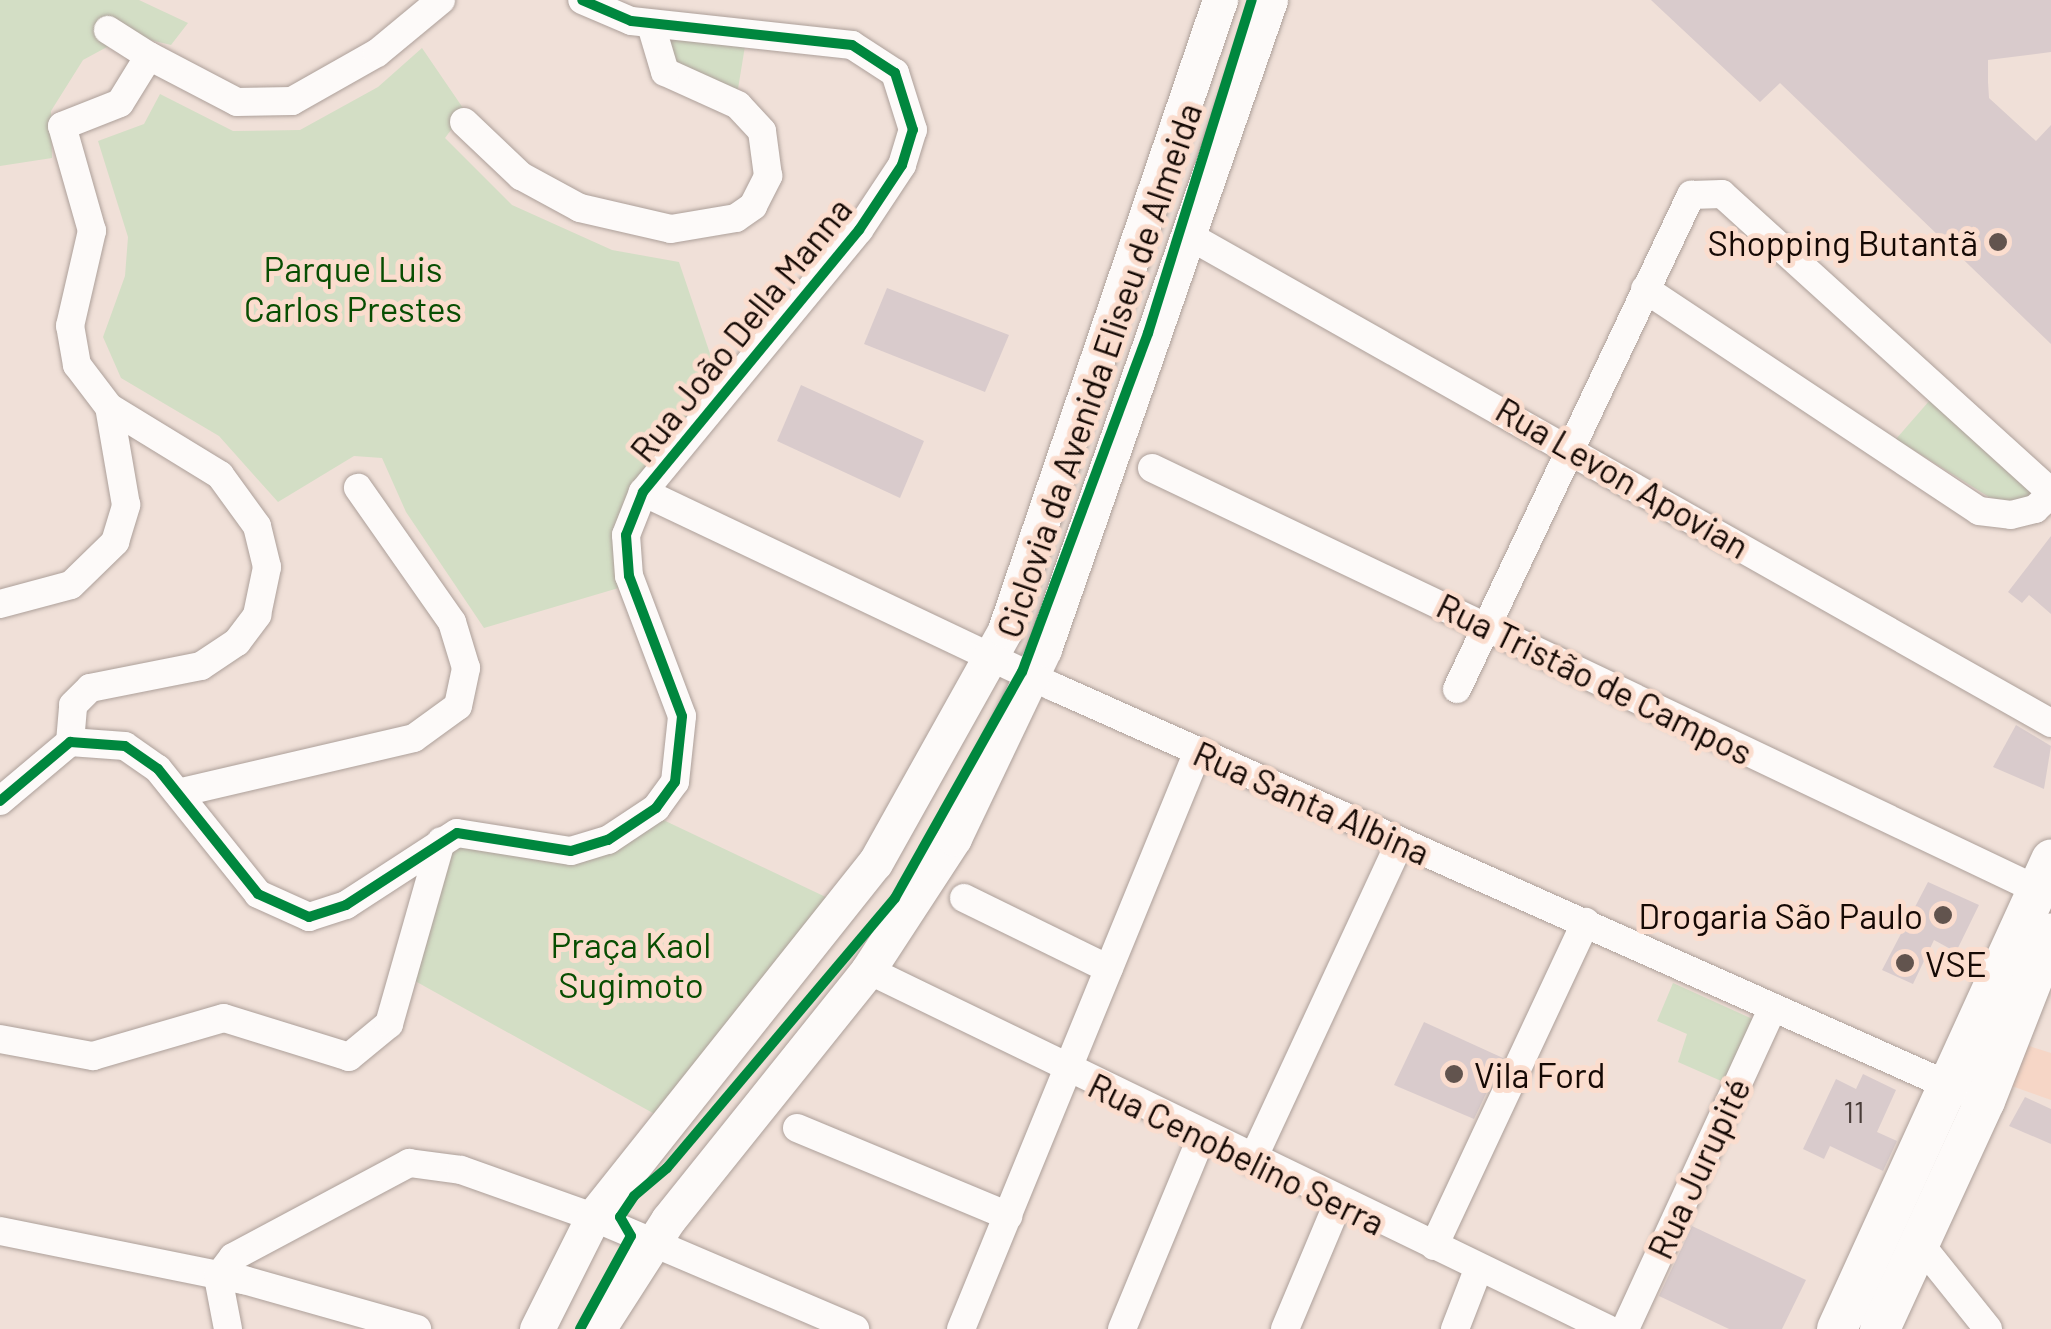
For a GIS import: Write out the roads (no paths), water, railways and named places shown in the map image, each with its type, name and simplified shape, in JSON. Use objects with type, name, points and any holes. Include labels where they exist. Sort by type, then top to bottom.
[{"type":"highway","points":[[1880,1329],[1920,1244],[2044,875]]},
{"type":"highway","points":[[1837,1329],[1969,1094],[2051,933]]},
{"type":"main road","points":[[538,1329],[592,1217],[865,878],[1005,630],[1220,0]]},
{"type":"main road","points":[[598,1329],[653,1244],[868,970],[954,838],[1031,677],[1191,237],[1270,0]]},
{"type":"street","points":[[108,30],[226,98],[276,105],[377,52],[441,0]]},
{"type":"street","name":"Rua João Della Manna","points":[[70,742],[125,746],[178,793],[258,894],[309,917],[346,906],[441,841],[476,832],[570,852],[588,848],[632,826],[675,782],[683,752],[678,697],[625,556],[643,492],[859,230],[902,164],[913,130],[895,73],[852,45],[652,25],[606,16],[582,0]]},
{"type":"street","points":[[464,122],[520,176],[580,208],[671,229],[736,218],[753,206],[768,176],[762,131],[738,105],[665,72],[652,25]]},
{"type":"street","points":[[0,801],[70,742],[68,720],[82,694],[218,657],[250,629],[265,590],[257,526],[220,475],[109,407],[85,382],[72,346],[92,232],[62,126],[120,103],[149,56]]},
{"type":"street","points":[[1457,689],[1681,205],[1691,195],[1722,194],[2051,493],[2035,510],[2012,515],[1979,510],[1645,289]]},
{"type":"street","name":"Rua Levon Apovian","points":[[1191,237],[1572,446],[2051,722]]},
{"type":"street","points":[[0,604],[71,585],[115,542],[126,505],[109,407]]},
{"type":"street","name":"Rua Tristão de Campos","points":[[1152,468],[1487,626],[2044,875]]},
{"type":"street","points":[[178,793],[414,738],[458,706],[466,668],[452,622],[358,488]]},
{"type":"street","name":"Rua Santa Albina","points":[[643,492],[1031,677],[1969,1094]]},
{"type":"street","points":[[961,1329],[1198,751]]},
{"type":"street","points":[[0,1039],[93,1056],[224,1018],[350,1057],[388,1024],[441,841]]},
{"type":"street","points":[[1252,1161],[1400,842]]},
{"type":"street","points":[[964,898],[1109,969]]},
{"type":"street","points":[[1434,1246],[1586,922]]},
{"type":"street","name":"Rua Cenobelino Serra","points":[[868,970],[1201,1138],[1608,1329]]},
{"type":"street","name":"Rua Jurupité","points":[[1626,1329],[1773,1007]]},
{"type":"street","points":[[796,1128],[1008,1216]]},
{"type":"street","points":[[1122,1329],[1201,1138]]},
{"type":"street","points":[[218,1278],[254,1240],[409,1163],[461,1170],[592,1217],[856,1329]]},
{"type":"street","points":[[1285,1329],[1338,1204]]},
{"type":"street","points":[[0,1231],[218,1278],[417,1329]]},
{"type":"street","points":[[1920,1244],[1988,1329]]},
{"type":"street","points":[[1455,1329],[1479,1267]]},
{"type":"street","points":[[218,1278],[228,1329]]},
{"type":"place","name":"Shopping Butantã","points":[[1998,242]]},
{"type":"place","name":"Drogaria São Paulo","points":[[1943,915]]},
{"type":"place","name":"VSE","points":[[1905,963]]},
{"type":"place","name":"Vila Ford","points":[[1454,1074]]},
{"type":"park label","name":"Parque Luis Carlos Prestes","points":[[353,288]]},
{"type":"park label","name":"Praça Kaol Sugimoto","points":[[631,964]]}]
